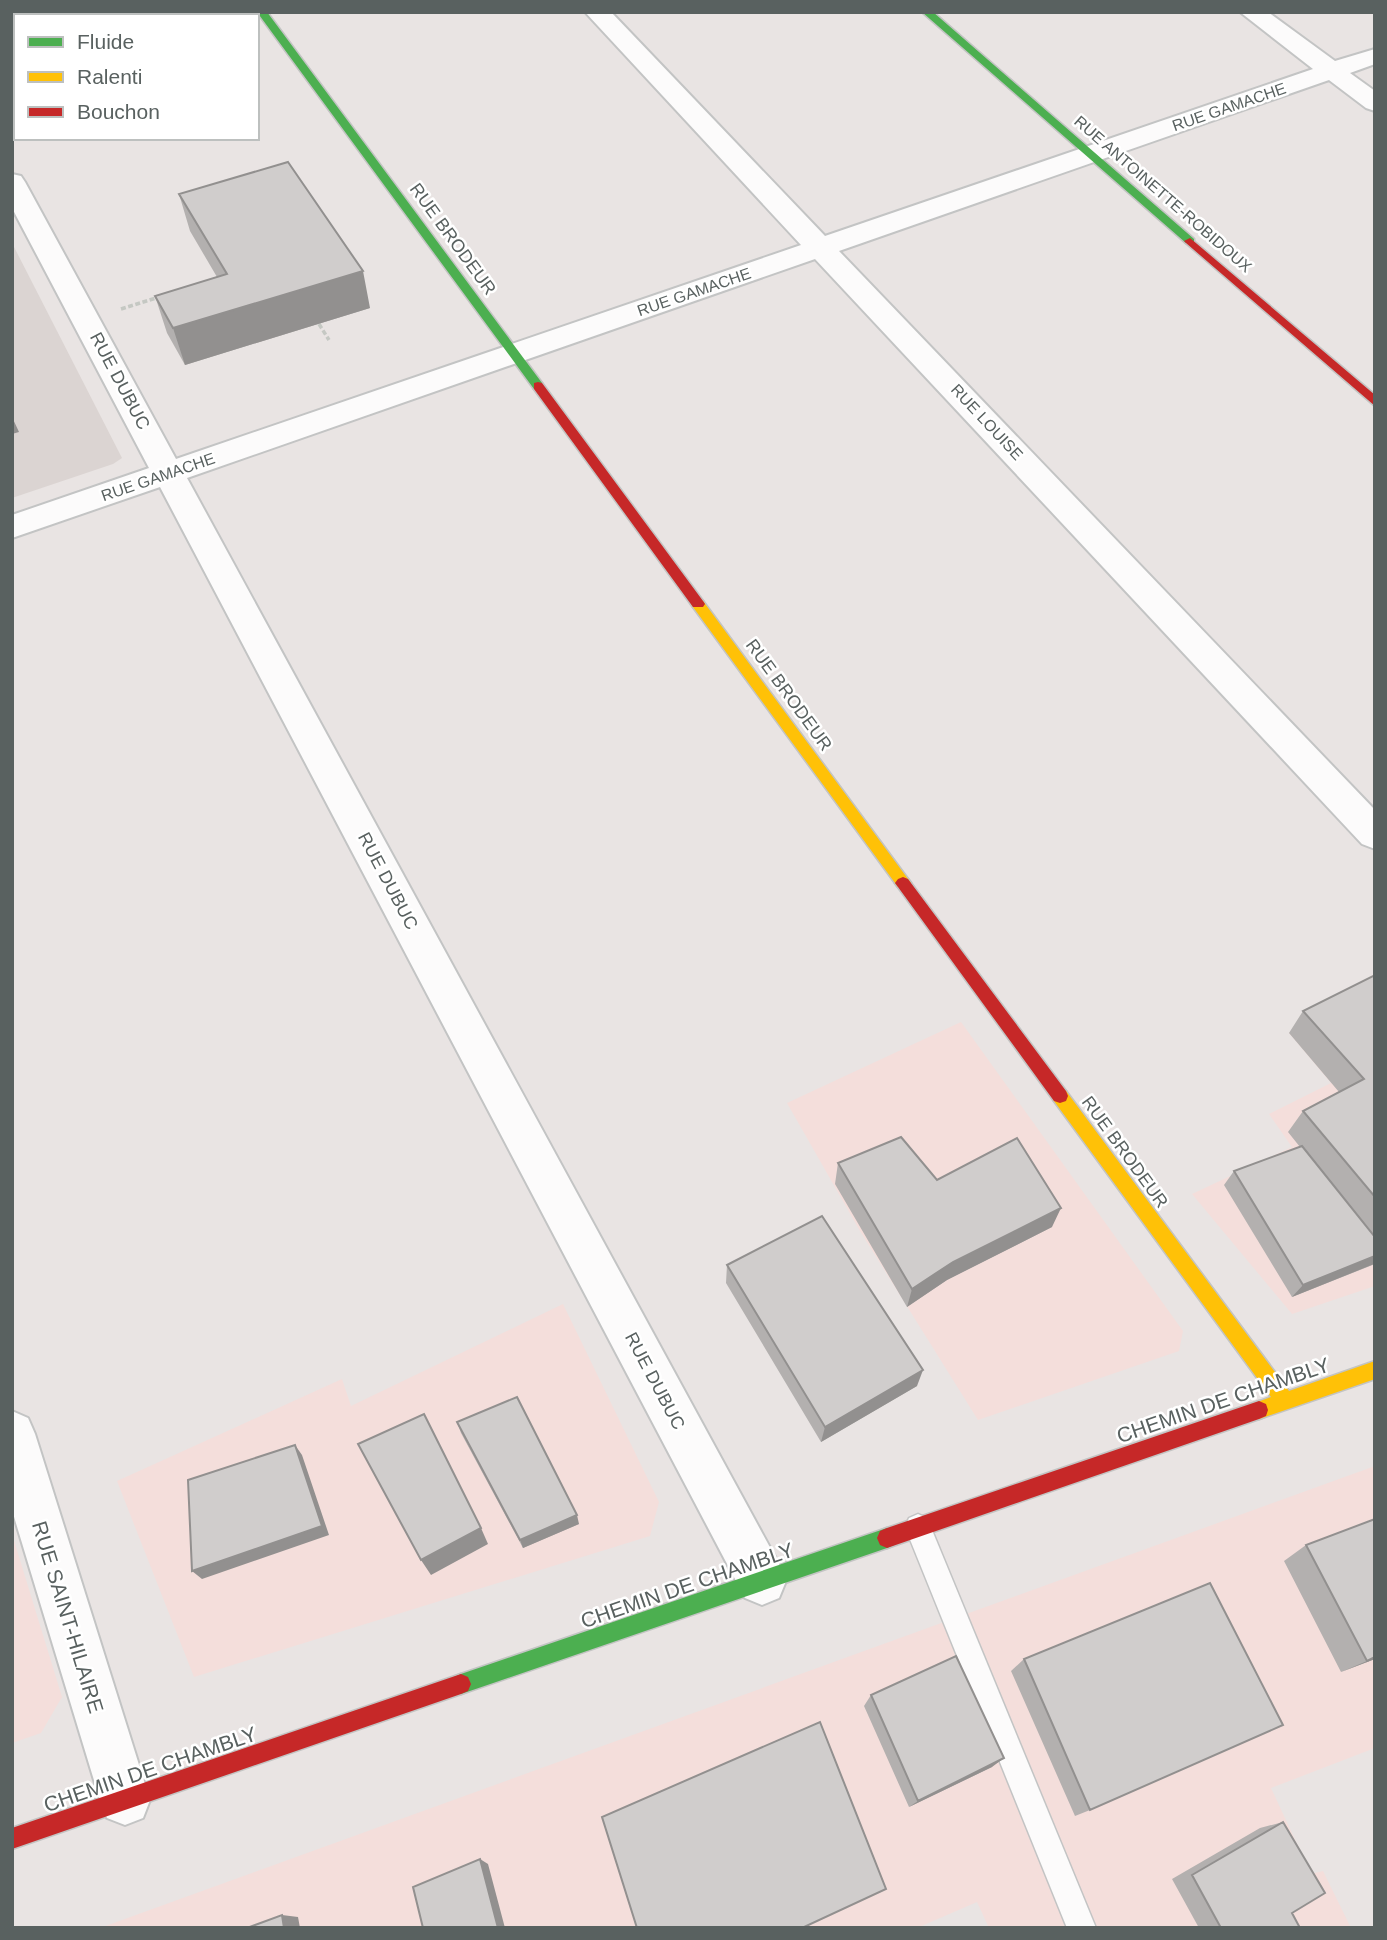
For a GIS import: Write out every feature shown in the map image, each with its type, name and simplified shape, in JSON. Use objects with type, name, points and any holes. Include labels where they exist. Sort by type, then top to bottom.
[{"type":"street","name":"RUE BRODEUR","points":[[262,12],[1284,1401]]},
{"type":"street","name":"RUE LOUISE","points":[[597,12],[1375,834]]},
{"type":"street","name":"RUE ANTOINETTE-ROBIDOUX","points":[[927,12],[1373,400]]},
{"type":"street","points":[[1252,12],[1375,103]]},
{"type":"street","name":"RUE GAMACHE","points":[[12,527],[1375,56]]},
{"type":"street","name":"RUE DUBUC","points":[[12,182],[762,1581]]},
{"type":"street","name":"CHEMIN DE CHAMBLY","points":[[12,1839],[1375,1370]]},
{"type":"street","name":"RUE SAINT-HILAIRE","points":[[12,1434],[125,1800]]},
{"type":"lane","points":[[918,1527],[1083,1928]]},
{"type":"path","points":[[87,320],[166,295]]},
{"type":"path","points":[[319,324],[329,340]]},
{"type":"shaded area","points":[[12,243],[122,458],[113,464],[12,498]]},
{"type":"shaded area","points":[[1375,991],[1375,1286],[1292,1314],[1192,1194],[1292,1147],[1269,1114],[1331,1083],[1289,1033]]},
{"type":"shaded area","points":[[961,1022],[1183,1331],[1179,1351],[978,1420],[860,1231],[787,1103]]},
{"type":"shaded area","points":[[563,1304],[659,1502],[650,1536],[194,1677],[117,1481],[342,1379],[351,1406]]},
{"type":"shaded area","points":[[1375,1466],[1375,1748],[1271,1788],[1311,1874],[1323,1871],[1351,1928],[989,1928],[977,1902],[917,1928],[100,1928]]},
{"type":"shaded area","points":[[12,1534],[62,1697],[41,1733],[12,1743]]},
{"type":"building","points":[[288,162],[363,271],[173,328],[155,296],[227,274],[179,194]]},
{"type":"building","points":[[1375,975],[1375,1197],[1303,1111],[1364,1079],[1303,1011]]},
{"type":"building","points":[[901,1137],[937,1180],[1017,1138],[1061,1208],[953,1262],[912,1289],[838,1163]]},
{"type":"building","points":[[1302,1146],[1375,1237],[1375,1256],[1303,1285],[1234,1171]]},
{"type":"building","points":[[822,1216],[923,1370],[825,1427],[727,1265]]},
{"type":"building","points":[[517,1397],[577,1515],[520,1540],[457,1422]]},
{"type":"building","points":[[424,1414],[481,1528],[421,1560],[358,1444]]},
{"type":"building","points":[[295,1445],[322,1526],[192,1571],[188,1480]]},
{"type":"building","points":[[1375,1519],[1375,1657],[1367,1661],[1306,1545]]},
{"type":"building","points":[[1210,1583],[1283,1725],[1090,1810],[1024,1659]]},
{"type":"building","points":[[956,1656],[1004,1758],[918,1801],[871,1695]]},
{"type":"building","points":[[820,1722],[886,1889],[802,1928],[637,1928],[602,1817]]},
{"type":"building","points":[[1283,1822],[1325,1893],[1292,1913],[1300,1928],[1221,1928],[1192,1875]]},
{"type":"building","points":[[480,1859],[498,1928],[423,1928],[413,1887]]},
{"type":"building","points":[[282,1915],[284,1928],[247,1928]]},
{"type":"traffic: fast","points":[[262,12],[538,386]]},
{"type":"traffic: fast","points":[[927,12],[1190,241]]},
{"type":"traffic: fast","points":[[461,1684],[887,1538]]},
{"type":"traffic: slow","points":[[698,604],[903,883]]},
{"type":"traffic: slow","points":[[1060,1096],[1285,1401]]},
{"type":"traffic: slow","points":[[1259,1410],[1375,1370]]},
{"type":"traffic: jam","points":[[1190,241],[1375,402]]},
{"type":"traffic: jam","points":[[538,386],[698,604]]},
{"type":"traffic: jam","points":[[903,883],[1060,1096]]},
{"type":"traffic: jam","points":[[887,1538],[1259,1410]]},
{"type":"traffic: jam","points":[[12,1839],[461,1684]]}]
